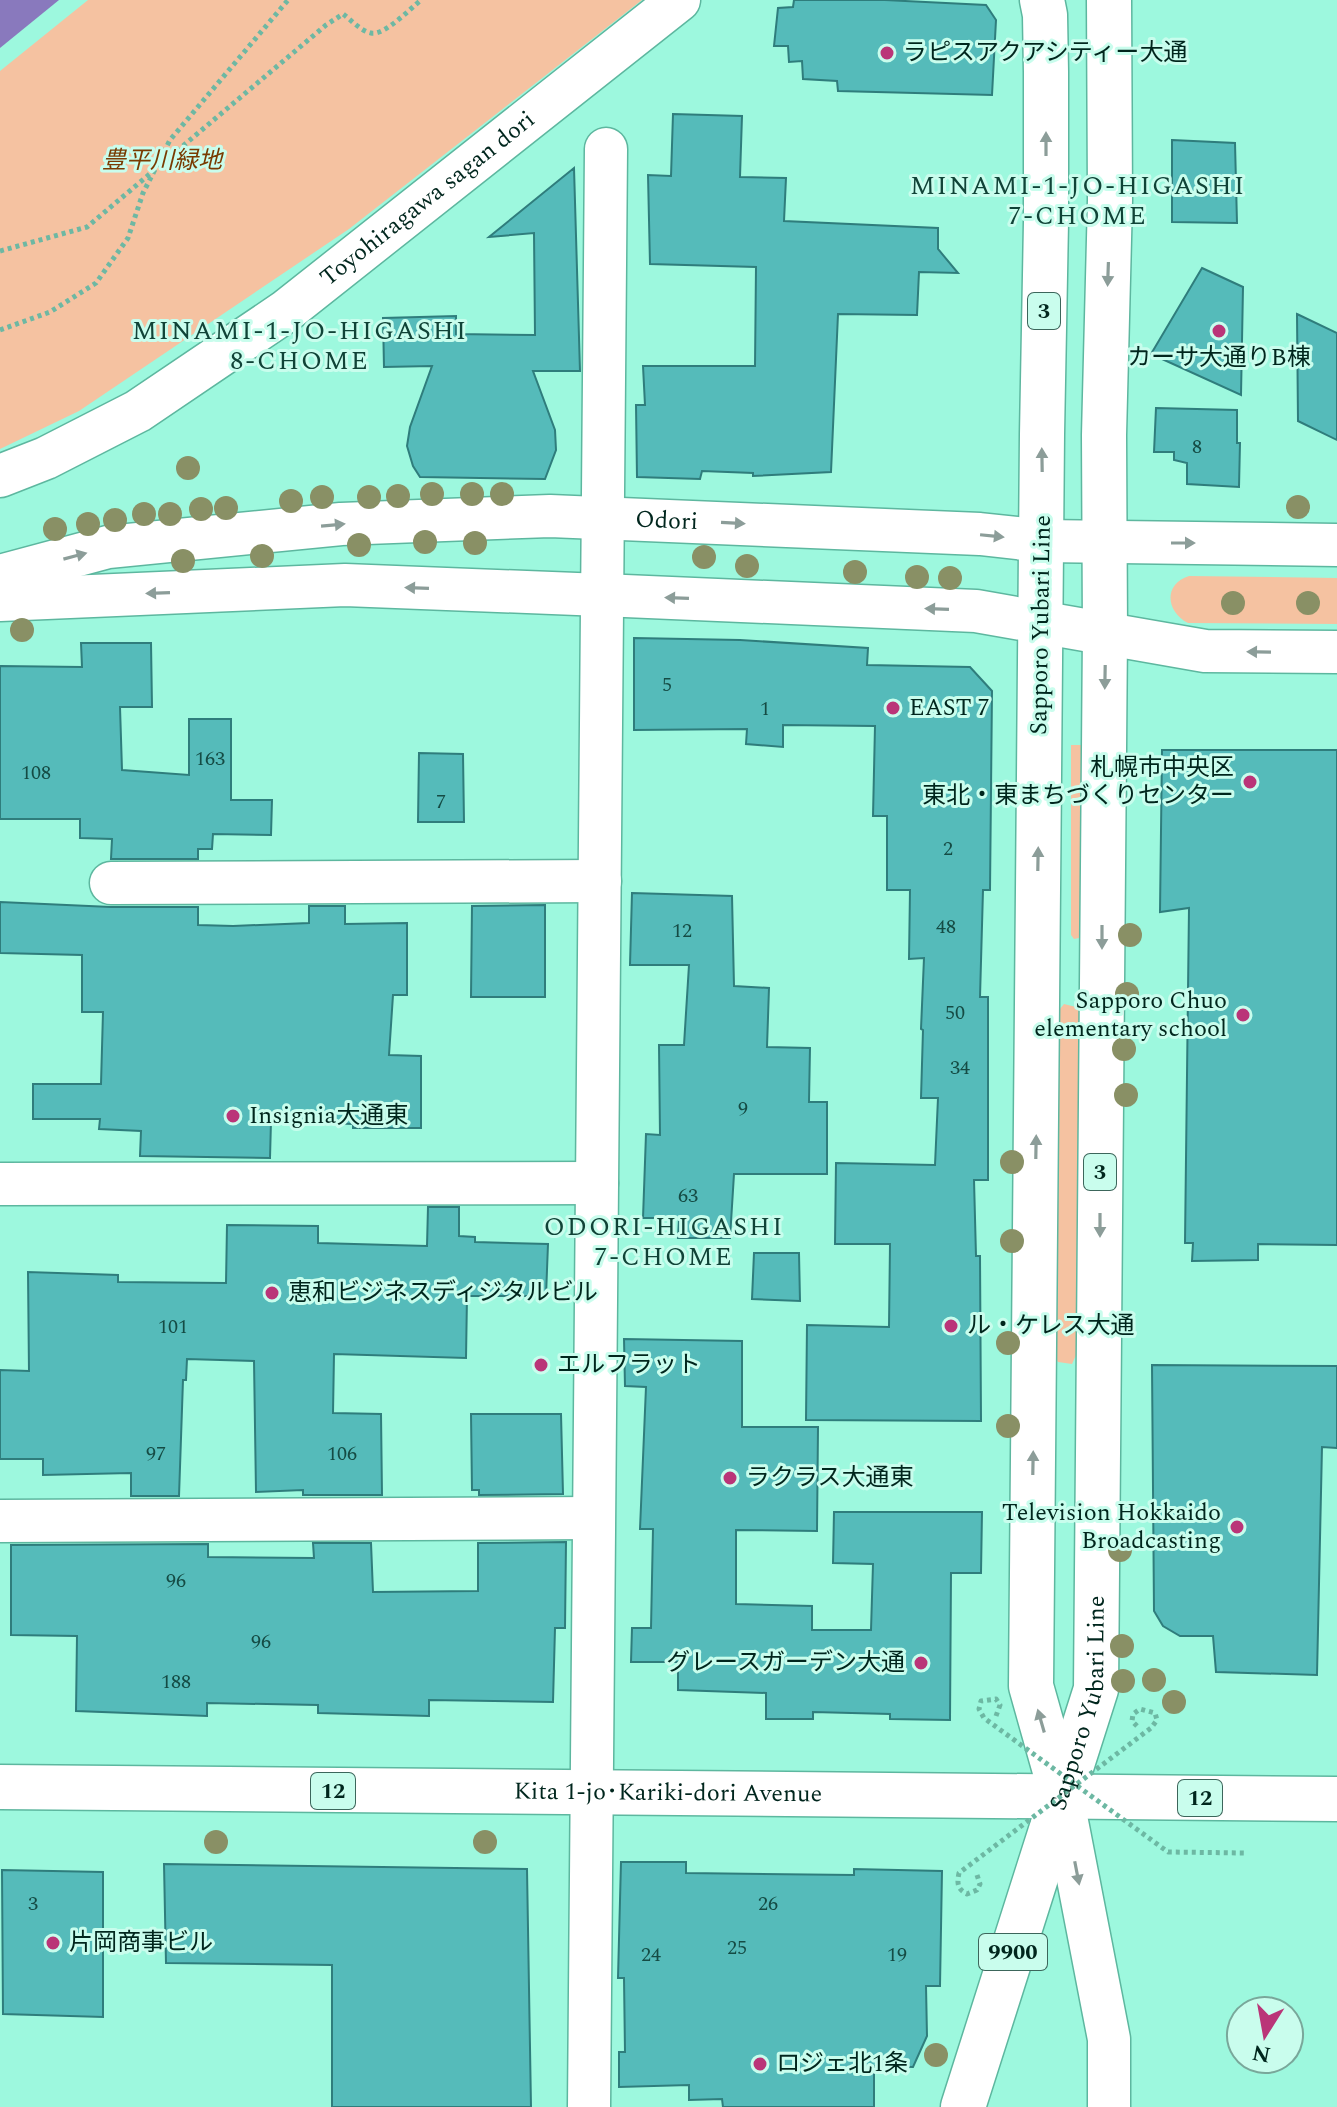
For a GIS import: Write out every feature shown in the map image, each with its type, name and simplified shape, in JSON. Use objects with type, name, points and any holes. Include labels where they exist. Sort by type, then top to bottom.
[{"type":"main road","name":"Sapporo Yubari Line","points":[[1042,0],[1046,72],[1043,541],[1031,1686],[1069,1791]]},
{"type":"main road","name":"Sapporo Yubari Line","points":[[1069,1791],[1096,1689],[1104,435],[1110,200],[1109,0]]},
{"type":"main road","name":"Kita 1-jo･Kariki-dori Avenue","points":[[0,1787],[592,1793],[1069,1791],[1337,1799]]},
{"type":"main road","name":"9900","points":[[963,2107],[1069,1791]]},
{"type":"street","name":"Toyohiragawa sagan dori","points":[[0,476],[46,458],[138,411],[286,311],[679,0]]},
{"type":"street","points":[[589,2107],[606,149]]},
{"type":"street","name":"Odori","points":[[0,576],[108,547],[326,525],[550,516],[980,534],[1043,541],[1337,545]]},
{"type":"street","points":[[0,600],[345,585],[976,611],[1205,651],[1337,652]]},
{"type":"street","points":[[111,883],[600,881]]},
{"type":"street","points":[[0,1184],[597,1183]]},
{"type":"street","points":[[0,1521],[593,1518]]},
{"type":"street","points":[[1069,1791],[1109,2039],[1109,2107]]},
{"type":"path","points":[[0,330],[50,312],[96,283],[128,238],[143,193],[170,140],[288,0]]},
{"type":"path","points":[[0,251],[87,227],[326,25],[343,14],[367,32],[375,34],[384,31],[421,0]]},
{"type":"path","points":[[996,1716],[1000,1705],[996,1699],[981,1701],[979,1709],[984,1718],[1069,1791],[1168,1852],[1245,1853]]},
{"type":"path","points":[[977,1875],[980,1884],[977,1890],[967,1894],[960,1891],[957,1883],[959,1873],[1151,1728],[1157,1720],[1155,1713],[1140,1709],[1133,1714],[1132,1721],[1138,1727]]},
{"type":"green space","name":"豊平川緑地","points":[[88,0],[642,0],[349,229],[79,411],[0,449],[0,71]]},
{"type":"green space","points":[[1189,576],[1337,578],[1337,624],[1188,623],[1175,612],[1170,598],[1175,585]]},
{"type":"green space","points":[[1071,745],[1085,745],[1080,935],[1074,939],[1071,935]]},
{"type":"green space","points":[[1064,1004],[1080,1008],[1077,1353],[1072,1364],[1058,1362],[1055,1357],[1059,1010]]},
{"type":"shaded area","points":[[0,0],[59,0],[0,48]]},
{"type":"building","name":"ラピスアクアシティー大通","points":[[794,0],[986,5],[996,20],[992,95],[838,91],[837,81],[803,79],[802,61],[789,62],[788,46],[774,46],[778,8],[793,7]]},
{"type":"building","points":[[673,114],[742,116],[740,177],[786,178],[784,221],[938,228],[938,249],[958,273],[919,272],[917,315],[838,314],[831,472],[753,476],[753,473],[702,471],[700,479],[637,477],[636,405],[645,405],[643,366],[755,366],[756,267],[650,264],[648,175],[671,176]]},
{"type":"building","points":[[1172,140],[1235,143],[1237,223],[1172,222]]},
{"type":"building","points":[[574,168],[580,371],[533,371],[555,430],[556,450],[545,479],[420,477],[407,446],[410,427],[432,366],[384,367],[383,318],[456,316],[456,334],[535,335],[534,233],[489,237]]},
{"type":"building","name":"カーサ大通りB棟","points":[[1202,268],[1243,287],[1241,395],[1151,354]]},
{"type":"building","points":[[1297,314],[1337,333],[1337,440],[1298,421]]},
{"type":"building","points":[[1156,408],[1237,410],[1239,487],[1187,484],[1187,463],[1174,460],[1174,452],[1154,452]]},
{"type":"building","points":[[634,638],[740,640],[868,648],[867,665],[970,667],[992,691],[990,890],[983,890],[980,997],[988,997],[988,1180],[974,1180],[976,1256],[980,1256],[981,1421],[806,1420],[807,1325],[889,1327],[890,1244],[835,1244],[836,1163],[935,1165],[938,1098],[921,1098],[924,958],[909,959],[910,890],[887,890],[887,816],[873,816],[875,726],[783,725],[783,747],[746,744],[747,729],[634,730]]},
{"type":"building","points":[[81,643],[151,643],[152,707],[120,707],[122,770],[189,775],[189,719],[231,719],[231,800],[272,800],[271,835],[213,834],[212,849],[198,849],[198,859],[111,859],[112,839],[80,838],[80,819],[0,819],[0,666],[82,667]]},
{"type":"building","name":"Sapporo Chuo elementary school","points":[[1162,750],[1337,750],[1337,1245],[1258,1244],[1258,1260],[1192,1261],[1193,1243],[1185,1243],[1189,908],[1160,912]]},
{"type":"building","points":[[419,753],[463,754],[464,822],[418,822]]},
{"type":"building","points":[[632,893],[732,896],[734,986],[769,988],[767,1047],[810,1048],[809,1102],[827,1102],[827,1174],[734,1174],[730,1238],[678,1238],[679,1218],[643,1218],[646,1134],[660,1135],[659,1045],[684,1045],[689,965],[630,965]]},
{"type":"building","points":[[0,902],[198,907],[198,925],[233,926],[309,923],[309,906],[345,906],[345,924],[407,923],[407,995],[393,995],[389,1055],[421,1056],[421,1128],[353,1128],[353,1124],[271,1121],[270,1158],[140,1156],[141,1131],[99,1129],[100,1119],[33,1119],[33,1084],[101,1084],[103,1012],[82,1012],[82,955],[0,953]]},
{"type":"building","points":[[545,905],[545,997],[471,997],[472,906]]},
{"type":"building","points":[[428,1207],[459,1207],[459,1236],[475,1237],[475,1242],[548,1244],[546,1296],[467,1296],[466,1358],[334,1354],[333,1413],[381,1414],[382,1495],[303,1495],[303,1490],[256,1492],[254,1361],[187,1359],[186,1380],[183,1380],[179,1496],[131,1496],[131,1473],[43,1475],[43,1459],[0,1459],[0,1370],[29,1371],[28,1272],[118,1275],[118,1282],[226,1283],[227,1225],[318,1226],[318,1243],[427,1246]]},
{"type":"building","points":[[754,1253],[799,1253],[800,1301],[752,1299]]},
{"type":"building","points":[[624,1339],[742,1341],[742,1427],[818,1427],[817,1531],[736,1530],[736,1604],[812,1606],[812,1630],[871,1630],[873,1564],[833,1563],[834,1512],[982,1512],[981,1573],[951,1573],[950,1720],[890,1719],[890,1714],[813,1712],[813,1719],[766,1719],[766,1693],[678,1690],[678,1662],[631,1662],[632,1628],[651,1628],[653,1529],[640,1529],[646,1387],[625,1386]]},
{"type":"building","name":"Television Hokkaido Broadcasting","points":[[1152,1365],[1337,1366],[1337,1448],[1322,1447],[1317,1675],[1216,1672],[1213,1636],[1180,1636],[1163,1626],[1154,1611]]},
{"type":"building","points":[[471,1414],[561,1414],[563,1494],[479,1495],[479,1490],[472,1490]]},
{"type":"building","points":[[566,1542],[565,1628],[555,1628],[553,1702],[429,1700],[429,1716],[318,1713],[318,1705],[207,1703],[207,1716],[76,1711],[77,1636],[11,1635],[11,1545],[208,1544],[208,1557],[314,1558],[313,1543],[371,1543],[373,1592],[478,1591],[478,1543]]},
{"type":"building","points":[[621,1862],[686,1862],[686,1873],[854,1875],[854,1869],[942,1871],[940,1986],[926,1986],[927,2036],[913,2067],[874,2066],[874,2107],[723,2107],[722,2099],[689,2100],[689,2085],[619,2087],[619,2052],[625,2052],[624,1978],[618,1978]]},
{"type":"building","points":[[164,1864],[527,1869],[531,2107],[332,2107],[332,1965],[166,1963]]},
{"type":"building","name":"片岡商事ビル","points":[[2,1870],[103,1872],[103,2017],[3,2014]]},
{"type":"place","name":"ラピスアクアシティー大通","points":[[887,53]]},
{"type":"place","name":"カーサ大通りB棟","points":[[1219,331]]},
{"type":"place","name":"EAST 7","points":[[893,708]]},
{"type":"place","name":"札幌市中央区 東北・東まちづくりセンター","points":[[1250,782]]},
{"type":"place","name":"Sapporo Chuo elementary school","points":[[1243,1015]]},
{"type":"place","name":"Insignia大通東","points":[[233,1116]]},
{"type":"place","name":"恵和ビジネスディジタルビル","points":[[272,1293]]},
{"type":"place","name":"ル・ケレス大通","points":[[951,1326]]},
{"type":"place","name":"エルフラット","points":[[541,1365]]},
{"type":"place","name":"ラクラス大通東","points":[[730,1478]]},
{"type":"place","name":"Television Hokkaido Broadcasting","points":[[1237,1527]]},
{"type":"place","name":"グレースガーデン大通","points":[[921,1663]]},
{"type":"place","name":"片岡商事ビル","points":[[53,1943]]},
{"type":"place","name":"ロジェ北1条","points":[[760,2064]]},
{"type":"district","name":"MINAMI-1-JO-HIGASHI 7-CHOME","points":[[1078,201]]},
{"type":"district","name":"MINAMI-1-JO-HIGASHI 8-CHOME","points":[[300,346]]},
{"type":"district","name":"ODORI-HIGASHI 7-CHOME","points":[[664,1242]]}]
